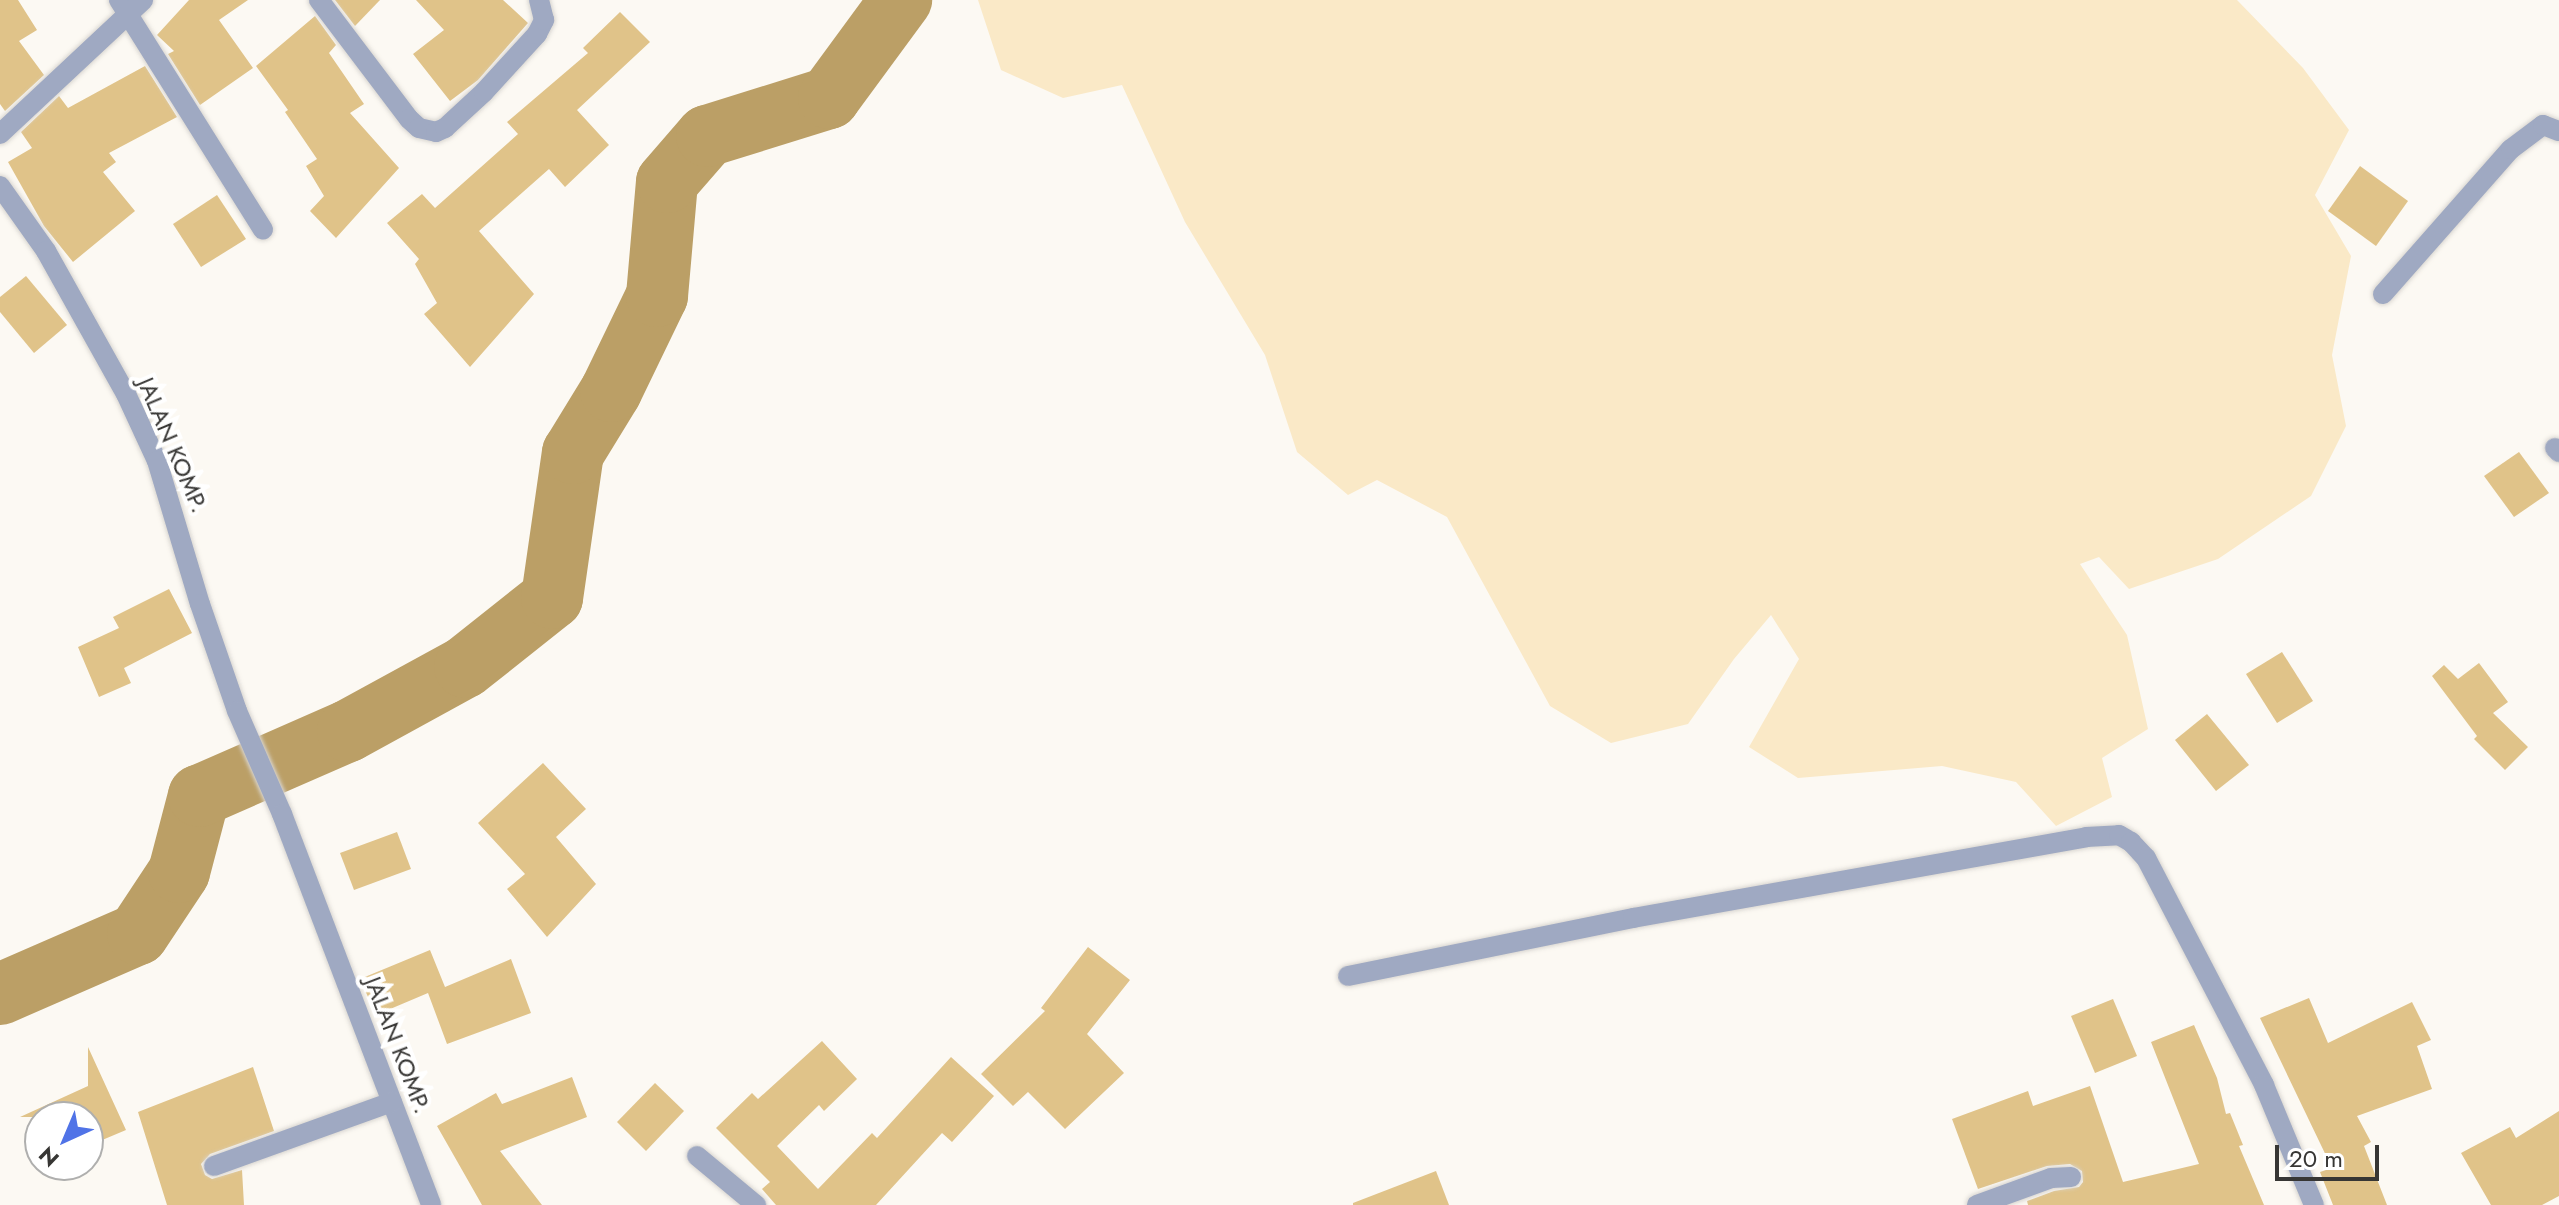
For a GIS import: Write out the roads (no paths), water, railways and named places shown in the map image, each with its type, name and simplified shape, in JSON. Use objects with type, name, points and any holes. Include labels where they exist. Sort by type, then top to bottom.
[{"type":"street","points":[[319,0],[409,119],[419,128],[436,132],[445,128],[484,92],[537,34],[544,20],[539,0]]},
{"type":"street","points":[[2,129],[130,5],[263,230]]},
{"type":"street","points":[[2383,294],[2511,149],[2543,125],[2559,131]]},
{"type":"street","name":"JALAN KOMP.","points":[[0,186],[46,251],[74,300],[126,394],[157,461],[200,604],[237,711],[282,814],[431,1205]]},
{"type":"street","points":[[1348,976],[1633,918],[2086,837],[2119,835],[2131,842],[2146,858],[2264,1085],[2314,1205]]},
{"type":"street","points":[[214,1166],[392,1102]]},
{"type":"street","points":[[697,1156],[756,1205]]},
{"type":"street","points":[[1977,1205],[2051,1178],[2071,1177]]},
{"type":"waterway","points":[[0,994],[138,934],[179,872],[199,796],[348,731],[465,667],[552,598],[573,453],[611,391],[657,296],[667,182],[707,136],[829,98],[901,0]]}]
